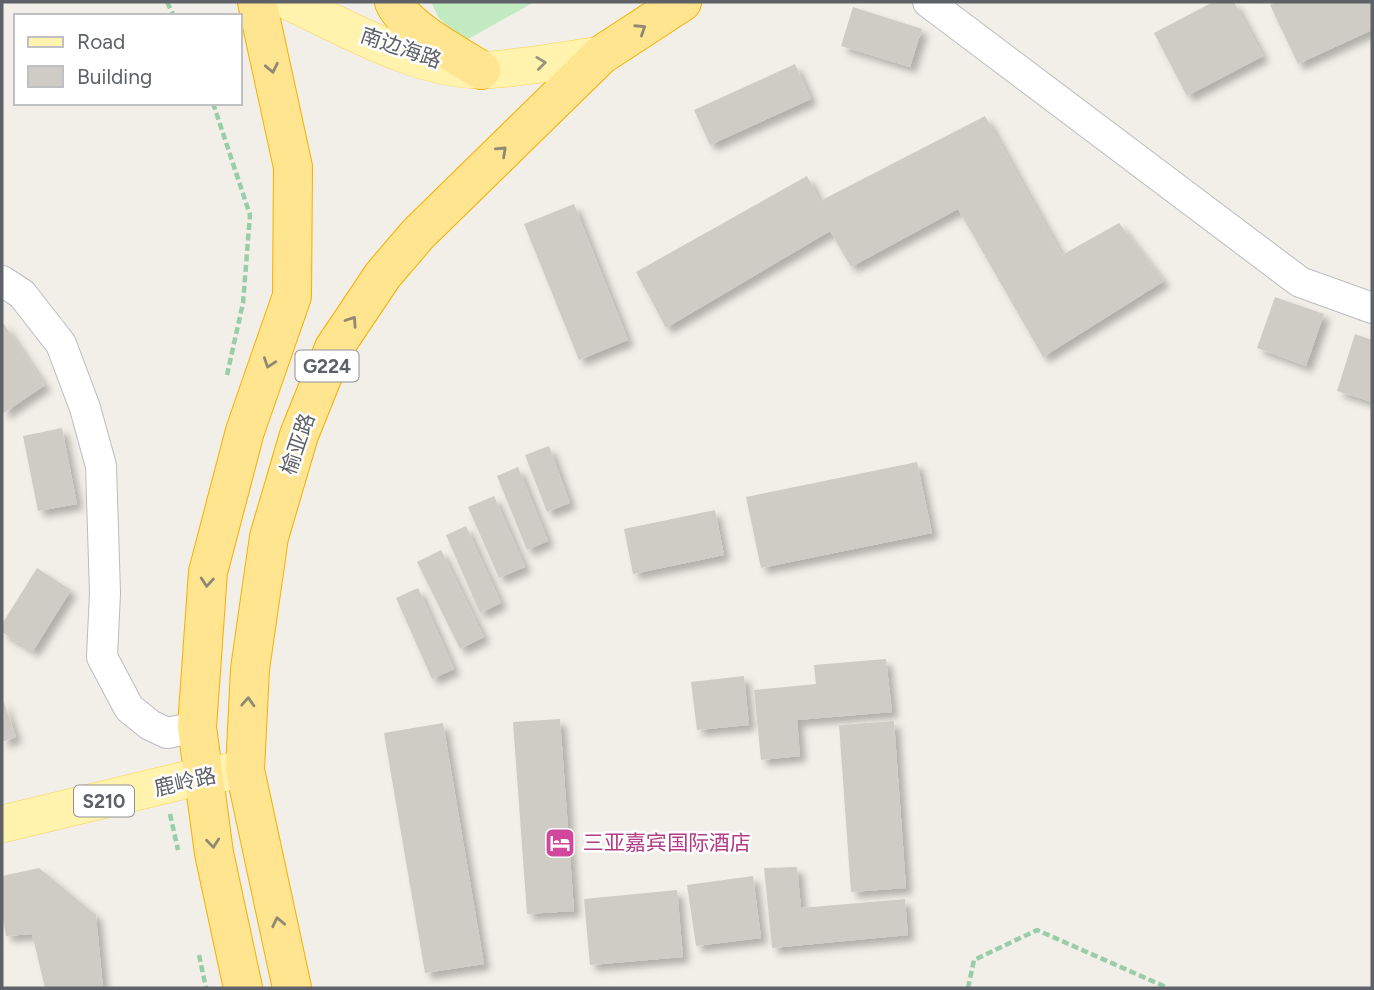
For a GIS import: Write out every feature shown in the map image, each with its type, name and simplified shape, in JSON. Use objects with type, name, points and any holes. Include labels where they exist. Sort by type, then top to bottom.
[{"type":"highway","name":"G224","points":[[243,988],[214,853],[197,727],[208,572],[246,431],[292,296],[293,167],[257,2]]},
{"type":"highway","points":[[394,2],[397,10],[429,36],[481,70]]},
{"type":"highway","name":"榆亚路","points":[[292,988],[245,770],[250,669],[269,537],[299,435],[334,348],[383,275],[418,234],[601,55],[682,2]]},
{"type":"main road","name":"南边海路","points":[[290,2],[369,40],[435,63],[481,70],[601,55]]},
{"type":"main road","name":"鹿岭路","points":[[2,824],[205,775],[245,770]]},
{"type":"street","points":[[928,2],[1300,282],[1372,308]]},
{"type":"street","points":[[2,281],[22,294],[61,344],[85,408],[101,466],[105,593],[102,657],[129,708],[150,724],[167,733],[197,727]]},
{"type":"path","points":[[968,988],[974,960],[1037,930],[1168,988]]},
{"type":"green space","points":[[431,2],[534,2],[463,42],[439,18]]},
{"type":"building","points":[[1213,2],[1234,2],[1263,56],[1187,96],[1154,33]]},
{"type":"building","points":[[1276,2],[1372,2],[1372,30],[1298,64],[1270,5]]},
{"type":"building","points":[[853,7],[922,29],[910,67],[841,46]]},
{"type":"building","points":[[795,64],[811,99],[710,145],[694,110]]},
{"type":"building","points":[[985,116],[1062,255],[1119,223],[1164,281],[1043,357],[958,209],[851,267],[830,231],[666,328],[636,272],[807,176],[820,201]]},
{"type":"building","points":[[574,204],[628,340],[579,360],[524,224]]},
{"type":"building","points":[[1275,297],[1324,314],[1306,366],[1257,348]]},
{"type":"building","points":[[2,321],[45,385],[4,413],[2,410]]},
{"type":"building","points":[[1355,334],[1372,340],[1372,402],[1337,391]]},
{"type":"building","points":[[62,428],[77,504],[38,511],[23,436]]},
{"type":"building","points":[[549,446],[570,503],[547,512],[525,455]]},
{"type":"building","points":[[917,462],[932,533],[761,568],[746,497]]},
{"type":"building","points":[[518,467],[548,541],[527,550],[497,476]]},
{"type":"building","points":[[494,496],[525,567],[499,578],[468,507]]},
{"type":"building","points":[[715,510],[724,555],[633,574],[624,529]]},
{"type":"building","points":[[466,526],[501,603],[480,613],[446,535]]},
{"type":"building","points":[[441,550],[484,637],[460,649],[417,562]]},
{"type":"building","points":[[37,568],[71,590],[33,651],[2,632],[2,624]]},
{"type":"building","points":[[418,588],[454,669],[432,679],[396,598]]},
{"type":"building","points":[[886,659],[892,712],[797,720],[800,756],[761,760],[754,690],[816,684],[814,665]]},
{"type":"building","points":[[744,676],[749,725],[697,730],[691,682]]},
{"type":"building","points":[[2,697],[16,737],[2,742]]},
{"type":"building","points":[[560,719],[574,911],[527,914],[513,722]]},
{"type":"building","points":[[894,721],[906,888],[851,892],[839,725]]},
{"type":"building","points":[[443,723],[484,964],[425,973],[384,733]]},
{"type":"building","points":[[797,867],[801,908],[905,899],[908,935],[772,948],[764,868]]},
{"type":"building","points":[[39,868],[96,915],[103,988],[45,988],[32,934],[6,936],[2,915],[2,876]]},
{"type":"building","points":[[753,876],[761,938],[696,946],[687,885]]},
{"type":"building","points":[[677,890],[683,957],[590,965],[584,899]]},
{"type":"place","name":"三亚嘉宾国际酒店","points":[[560,843]]}]
